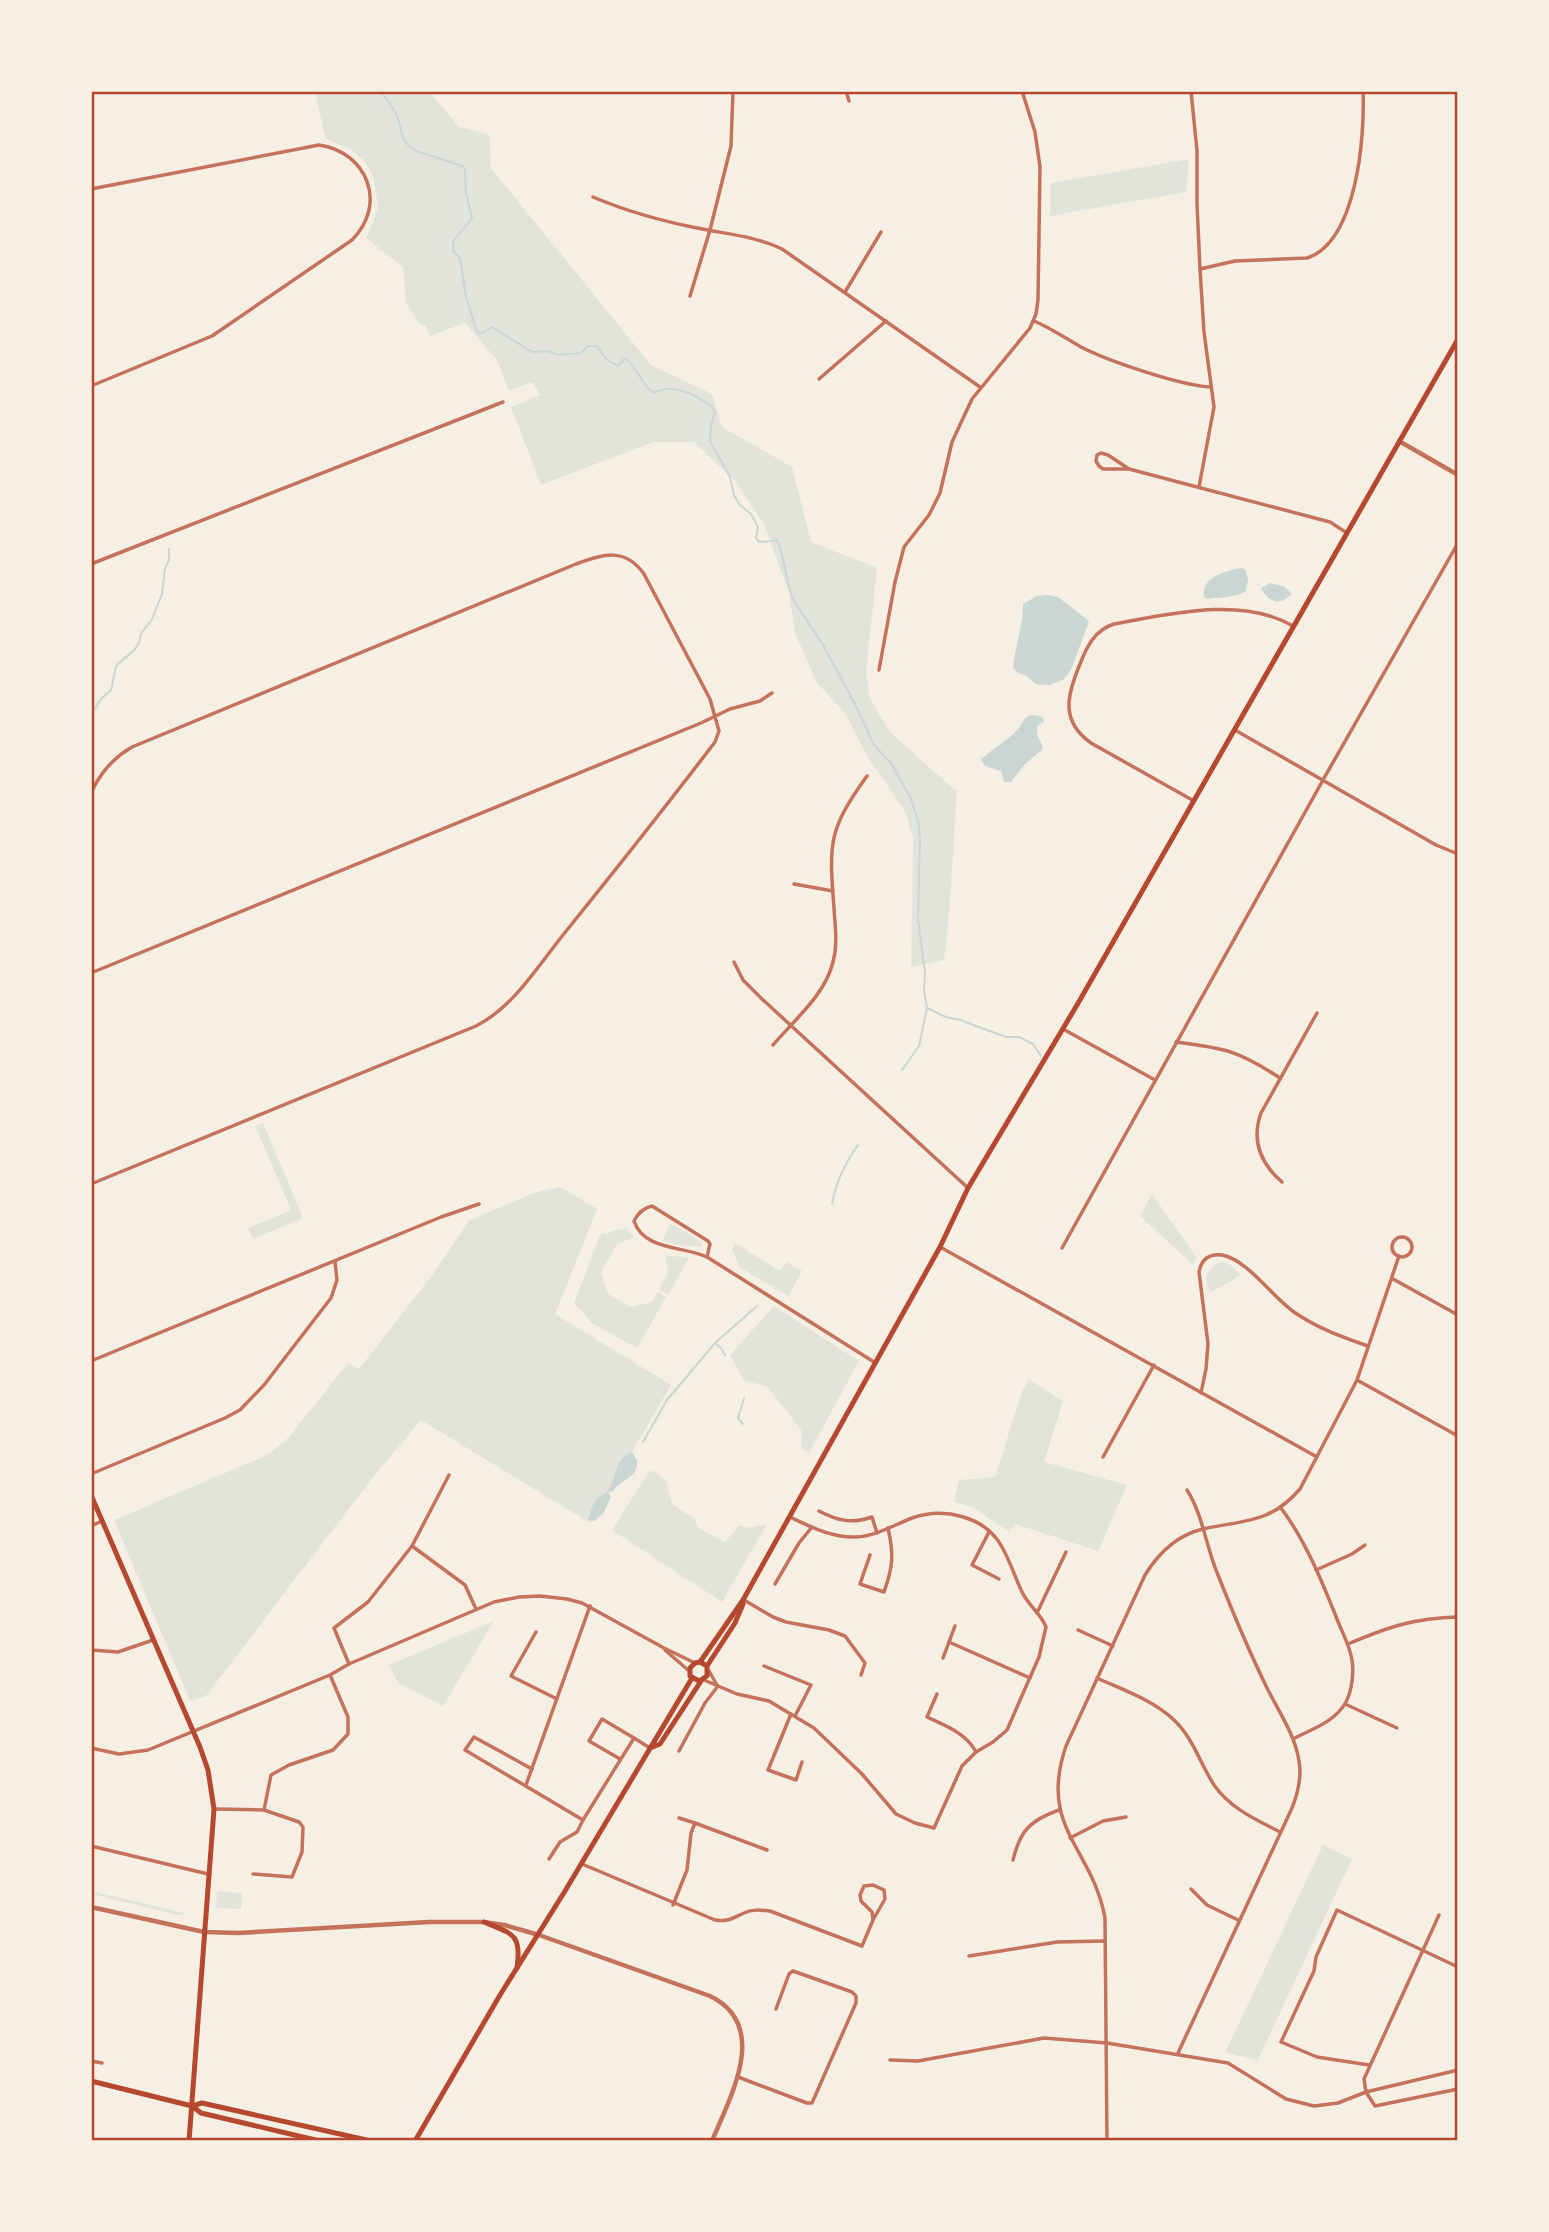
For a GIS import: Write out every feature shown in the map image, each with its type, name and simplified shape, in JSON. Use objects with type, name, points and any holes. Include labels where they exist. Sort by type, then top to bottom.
[{"type":"main road","points":[[692,1678],[689,1671],[743,1600],[940,1247],[968,1188],[1063,1029],[1458,339]]},
{"type":"main road","points":[[91,1495],[208,1770],[214,1809],[189,2141]]},
{"type":"main road","points":[[650,1748],[660,1744],[702,1681],[735,1623],[743,1600]]},
{"type":"main road","points":[[698,1662],[708,1669]]},
{"type":"main road","points":[[692,1678],[702,1681]]},
{"type":"main road","points":[[415,2141],[692,1678]]},
{"type":"main road","points":[[484,1922],[515,1937],[519,1948],[517,1969]]},
{"type":"main road","points":[[91,2081],[192,2106],[201,2113],[320,2141]]},
{"type":"main road","points":[[192,2106],[202,2103],[371,2141]]},
{"type":"street","points":[[690,296],[731,146],[733,91]]},
{"type":"street","points":[[846,91],[849,101]]},
{"type":"street","points":[[879,670],[904,547],[936,503],[956,431],[980,387],[1034,321],[1039,284],[1040,167],[1035,132],[1022,91]]},
{"type":"street","points":[[1191,91],[1198,151],[1197,224],[1204,332],[1213,416],[1199,487]]},
{"type":"street","points":[[1200,269],[1235,261],[1307,258],[1327,246],[1341,226],[1351,197],[1362,134],[1363,91]]},
{"type":"street","points":[[91,189],[310,145],[338,149],[354,160],[365,175],[370,189],[370,209],[363,227],[352,240],[212,336],[91,386]]},
{"type":"street","points":[[593,197],[622,209],[755,239],[782,248],[980,387]]},
{"type":"street","points":[[845,292],[881,232]]},
{"type":"street","points":[[819,379],[886,321]]},
{"type":"street","points":[[1034,321],[1090,351],[1155,374],[1212,387]]},
{"type":"street","points":[[91,564],[503,402]]},
{"type":"street","points":[[1399,442],[1458,475]]},
{"type":"street","points":[[1129,469],[1108,455],[1097,455],[1096,461],[1103,469],[1129,469],[1199,487],[1330,523],[1348,533]]},
{"type":"street","points":[[1062,1248],[1458,543]]},
{"type":"street","points":[[91,793],[103,771],[121,753],[144,741],[576,564],[613,555],[634,562],[644,574],[697,674],[716,716],[719,730],[715,742],[520,989],[494,1016],[476,1026],[91,1184]]},
{"type":"street","points":[[1194,801],[1091,743],[1079,733],[1070,716],[1069,696],[1091,641],[1100,630],[1114,624],[1215,610],[1249,611],[1273,617],[1294,627]]},
{"type":"street","points":[[91,973],[730,709],[760,701],[772,693]]},
{"type":"street","points":[[1235,730],[1436,845],[1458,854]]},
{"type":"street","points":[[773,1045],[816,995],[833,963],[836,937],[831,855],[835,828],[847,804],[867,776]]},
{"type":"street","points":[[794,884],[833,891]]},
{"type":"street","points":[[734,962],[743,980],[968,1188]]},
{"type":"street","points":[[1282,1182],[1265,1166],[1256,1139],[1256,1129],[1261,1113],[1317,1013]]},
{"type":"street","points":[[1063,1029],[1155,1080]]},
{"type":"street","points":[[1176,1042],[1232,1051],[1280,1078]]},
{"type":"street","points":[[91,1362],[441,1217],[479,1204]]},
{"type":"street","points":[[707,1257],[710,1244],[708,1241],[652,1206],[644,1209],[634,1221],[637,1228],[653,1242],[707,1257],[874,1362]]},
{"type":"street","points":[[1398,1238],[1406,1238],[1410,1242],[1411,1250],[1408,1255],[1399,1256],[1393,1251],[1392,1244],[1398,1238]]},
{"type":"street","points":[[940,1247],[1317,1457]]},
{"type":"street","points":[[1201,1393],[1208,1344],[1199,1272],[1202,1263],[1211,1256],[1222,1255],[1238,1262],[1286,1306],[1313,1324],[1368,1346]]},
{"type":"street","points":[[1107,2141],[1105,1918],[1099,1893],[1070,1838],[1059,1810],[1056,1788],[1059,1765],[1112,1646],[1152,1565],[1160,1555],[1178,1540],[1202,1529],[1252,1521],[1281,1508],[1300,1489],[1357,1380],[1399,1256]]},
{"type":"street","points":[[91,1474],[225,1418],[248,1403],[331,1298],[337,1280],[335,1261]]},
{"type":"street","points":[[1392,1278],[1458,1315]]},
{"type":"street","points":[[1103,1457],[1154,1365]]},
{"type":"street","points":[[1357,1380],[1458,1436]]},
{"type":"street","points":[[349,1664],[334,1628],[368,1602],[412,1546],[449,1475]]},
{"type":"street","points":[[1178,2053],[1300,1784],[1300,1762],[1293,1739],[1255,1662],[1218,1575],[1198,1510],[1187,1490]]},
{"type":"street","points":[[1281,1508],[1300,1535],[1316,1570],[1348,1644],[1353,1671],[1345,1704],[1325,1723],[1293,1739]]},
{"type":"street","points":[[819,1511],[834,1519],[848,1522],[872,1517],[877,1533]]},
{"type":"street","points":[[702,1681],[737,1694],[769,1701],[814,1728],[842,1753],[896,1814],[934,1828],[962,1766],[976,1752],[1007,1730],[1043,1646],[1046,1627],[1024,1596],[1002,1546],[989,1532],[969,1518],[943,1513],[923,1515],[877,1533],[844,1537],[790,1517]]},
{"type":"street","points":[[91,1525],[102,1521]]},
{"type":"street","points":[[775,1584],[799,1543],[812,1527]]},
{"type":"street","points":[[870,1555],[860,1584],[884,1592],[893,1555],[888,1528]]},
{"type":"street","points":[[989,1532],[972,1565],[999,1579]]},
{"type":"street","points":[[1316,1570],[1352,1554],[1365,1545]]},
{"type":"street","points":[[412,1546],[465,1585],[476,1610]]},
{"type":"street","points":[[1037,1613],[1066,1552]]},
{"type":"street","points":[[91,1748],[119,1754],[148,1751],[503,1600],[540,1596],[567,1599],[590,1606],[664,1648],[698,1662]]},
{"type":"street","points":[[743,1600],[786,1622],[829,1630],[845,1636],[865,1663],[861,1675]]},
{"type":"street","points":[[526,1785],[590,1606]]},
{"type":"street","points":[[1348,1644],[1399,1624],[1458,1617]]},
{"type":"street","points":[[943,1657],[955,1626]]},
{"type":"street","points":[[1078,1630],[1112,1646]]},
{"type":"street","points":[[536,1632],[511,1676],[557,1699]]},
{"type":"street","points":[[91,1650],[118,1652],[153,1640]]},
{"type":"street","points":[[949,1642],[1030,1678]]},
{"type":"street","points":[[664,1648],[689,1671]]},
{"type":"street","points":[[764,1666],[811,1685],[793,1715],[768,1770],[796,1780],[802,1762]]},
{"type":"street","points":[[708,1669],[718,1686]]},
{"type":"street","points":[[264,1810],[271,1775],[289,1765],[333,1750],[348,1734],[348,1717],[330,1675]]},
{"type":"street","points":[[1097,1678],[1153,1704],[1173,1719],[1190,1740],[1221,1794],[1242,1812],[1280,1832]]},
{"type":"street","points":[[679,1751],[705,1703],[718,1686]]},
{"type":"street","points":[[937,1694],[927,1717],[951,1728],[970,1742],[976,1752]]},
{"type":"street","points":[[1345,1704],[1397,1728]]},
{"type":"street","points":[[621,1760],[589,1741],[602,1718],[650,1748]]},
{"type":"street","points":[[532,1769],[474,1737],[466,1750],[583,1820]]},
{"type":"street","points":[[549,1859],[560,1842],[578,1832],[634,1738]]},
{"type":"street","points":[[214,1809],[264,1810],[299,1822],[303,1827],[302,1852],[292,1877],[253,1874]]},
{"type":"street","points":[[1013,1860],[1019,1840],[1028,1827],[1043,1816],[1059,1810]]},
{"type":"street","points":[[1070,1838],[1103,1821],[1126,1817]]},
{"type":"street","points":[[679,1818],[767,1850]]},
{"type":"street","points":[[673,1905],[687,1870],[690,1840],[695,1824]]},
{"type":"street","points":[[91,1846],[209,1875]]},
{"type":"street","points":[[582,1864],[673,1905],[715,1920],[736,1919],[744,1913],[756,1910],[769,1911],[862,1946],[885,1899],[884,1890],[873,1885],[864,1886],[860,1895],[860,1901],[872,1912],[873,1920]]},
{"type":"street","points":[[1191,1889],[1207,1905],[1238,1920]]},
{"type":"street","points":[[91,1907],[204,1932],[238,1933],[429,1922],[484,1922],[539,1935],[710,1996],[724,2004],[734,2016],[741,2033],[742,2060],[738,2077],[712,2141]]},
{"type":"street","points":[[1369,2065],[1317,2057],[1281,2042],[1314,1971],[1316,1956],[1337,1910],[1458,1967]]},
{"type":"street","points":[[1439,1915],[1364,2079],[1366,2092],[1375,2106],[1458,2089]]},
{"type":"street","points":[[969,1956],[1057,1942],[1105,1941]]},
{"type":"street","points":[[738,2077],[812,2103],[856,2003],[856,1996],[852,1992],[793,1971],[789,1974],[776,2009]]},
{"type":"street","points":[[890,2060],[918,2061],[1044,2038],[1107,2043],[1228,2063],[1286,2099],[1307,2105],[1328,2105],[1366,2092],[1458,2070]]},
{"type":"street","points":[[91,2061],[102,2063]]},
{"type":"shaded area","points":[[315,91],[429,91],[459,127],[489,134],[491,168],[651,365],[712,394],[722,427],[792,467],[811,542],[877,568],[866,672],[870,699],[890,732],[957,792],[944,960],[911,967],[913,838],[905,811],[867,756],[845,713],[817,683],[795,633],[789,593],[764,524],[735,481],[694,442],[653,442],[541,485],[511,407],[540,395],[532,382],[509,391],[497,360],[465,323],[430,336],[426,326],[418,322],[406,303],[403,267],[366,238],[378,209],[374,178],[365,162],[353,151],[325,138]]},
{"type":"shaded area","points":[[1189,159],[1186,192],[1050,216],[1051,183]]},
{"type":"shaded area","points":[[1245,569],[1248,579],[1246,591],[1227,597],[1204,597],[1206,584],[1215,576]]},
{"type":"shaded area","points":[[1271,583],[1285,587],[1292,594],[1283,600],[1271,600],[1261,588]]},
{"type":"shaded area","points":[[1037,596],[1058,597],[1089,621],[1071,670],[1063,680],[1049,685],[1036,684],[1013,668],[1023,604]]},
{"type":"shaded area","points":[[1034,715],[1043,717],[1044,722],[1038,725],[1037,732],[1043,749],[1024,765],[1011,782],[1004,782],[1001,771],[985,766],[981,760],[1014,734],[1026,718]]},
{"type":"shaded area","points":[[263,1123],[303,1218],[253,1239],[248,1228],[291,1210],[255,1126]]},
{"type":"shaded area","points":[[560,1187],[597,1209],[555,1314],[671,1385],[590,1523],[421,1420],[370,1481],[206,1696],[190,1701],[114,1520],[268,1455],[288,1438],[348,1363],[359,1369],[433,1274],[469,1221],[533,1193]]},
{"type":"shaded area","points":[[1152,1194],[1197,1258],[1193,1265],[1140,1216]]},
{"type":"shaded area","points":[[672,1224],[702,1242],[702,1247],[663,1241]]},
{"type":"shaded area","points":[[627,1228],[634,1238],[618,1243],[601,1272],[608,1294],[631,1307],[652,1302],[658,1292],[666,1297],[637,1348],[592,1323],[574,1303],[600,1235]]},
{"type":"shaded area","points":[[735,1243],[780,1271],[787,1262],[802,1271],[788,1296],[739,1267],[732,1249]]},
{"type":"shaded area","points":[[665,1255],[689,1258],[668,1295],[659,1289],[668,1273]]},
{"type":"shaded area","points":[[1222,1262],[1231,1265],[1241,1275],[1210,1293],[1207,1274],[1212,1267]]},
{"type":"shaded area","points":[[774,1306],[859,1361],[809,1453],[802,1448],[801,1430],[767,1386],[744,1381],[730,1355]]},
{"type":"shaded area","points":[[1029,1379],[1063,1401],[1044,1462],[1127,1485],[1098,1551],[1015,1524],[1009,1532],[974,1508],[954,1502],[959,1480],[995,1477],[1022,1392]]},
{"type":"shaded area","points":[[632,1452],[637,1460],[635,1471],[613,1491],[608,1492],[611,1497],[603,1514],[594,1521],[588,1520],[595,1502],[609,1489],[619,1463]]},
{"type":"shaded area","points":[[650,1470],[666,1480],[672,1504],[695,1519],[698,1528],[725,1542],[739,1526],[751,1528],[767,1524],[722,1602],[612,1530]]},
{"type":"shaded area","points":[[494,1621],[443,1706],[398,1683],[389,1665]]},
{"type":"shaded area","points":[[1323,1845],[1352,1859],[1258,2060],[1225,2053]]},
{"type":"shaded area","points":[[91,1891],[188,1914],[178,1915],[91,1894]]},
{"type":"shaded area","points":[[217,1891],[242,1893],[241,1909],[216,1908]]},
{"type":"waterway","points":[[381,91],[397,115],[407,144],[416,151],[463,166],[465,170],[466,193],[472,218],[453,242],[453,251],[460,258],[466,297],[477,332],[482,333],[492,327],[532,352],[548,351],[559,355],[581,353],[588,346],[597,346],[612,363],[619,365],[625,358],[653,393],[669,389],[684,391],[713,408],[715,412],[710,441],[730,477],[734,495],[740,505],[751,514],[758,527],[758,541],[777,540],[795,603],[823,645],[874,745],[891,763],[911,799],[919,824],[918,919],[927,1008],[1006,1037],[1019,1037],[1033,1044],[1041,1056]]},
{"type":"waterway","points":[[91,715],[101,699],[111,690],[116,666],[135,649],[141,634],[152,619],[162,594],[169,549]]},
{"type":"waterway","points":[[902,1070],[919,1046],[927,1008]]},
{"type":"waterway","points":[[832,1204],[842,1173],[858,1145]]},
{"type":"waterway","points":[[643,1442],[667,1400],[715,1343],[757,1306]]},
{"type":"waterway","points":[[715,1343],[725,1355]]},
{"type":"waterway","points":[[743,1424],[738,1418],[744,1398]]}]
